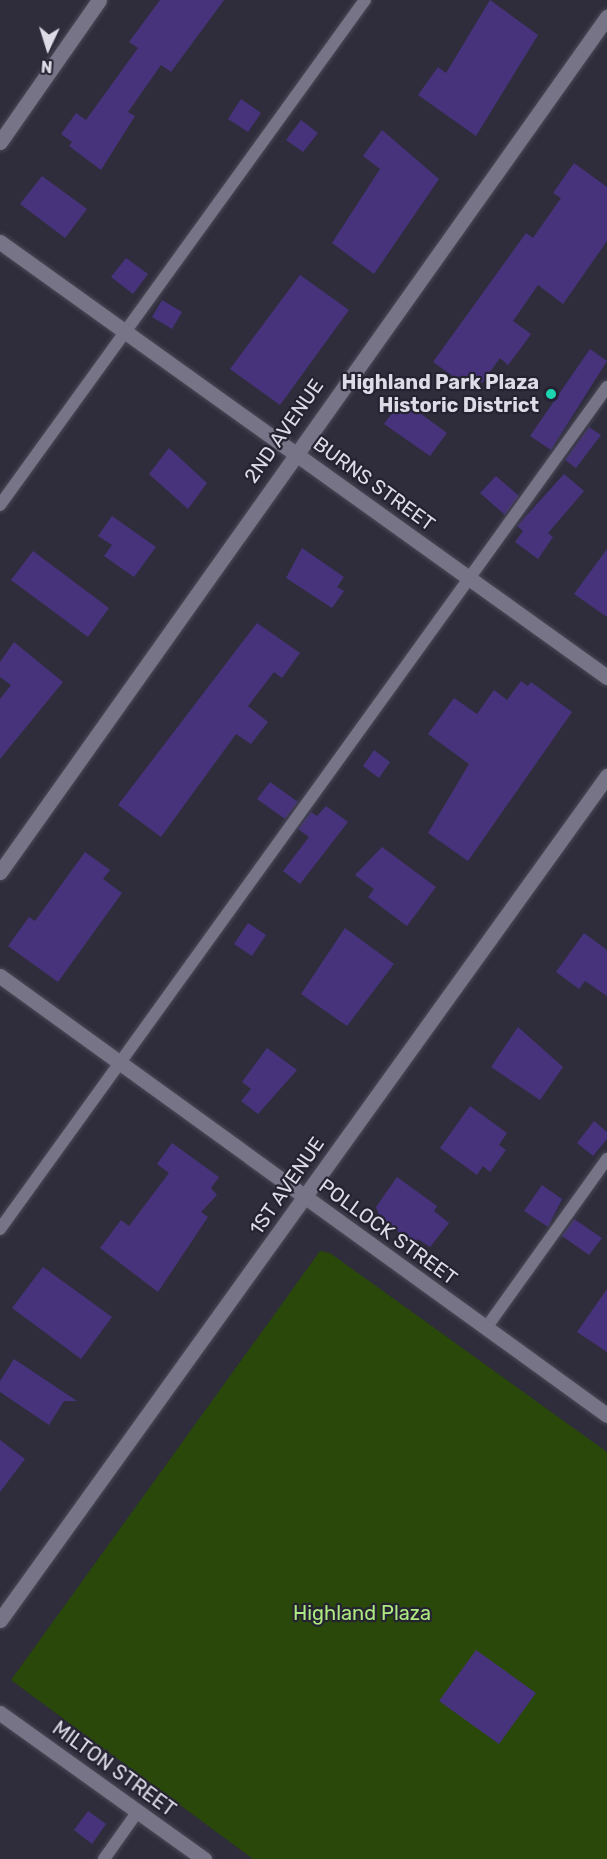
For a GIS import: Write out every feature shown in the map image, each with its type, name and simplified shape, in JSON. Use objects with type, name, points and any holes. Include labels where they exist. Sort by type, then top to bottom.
[{"type":"street","points":[[0,142],[99,0]]},
{"type":"street","name":"2ND AVENUE","points":[[0,872],[294,452],[607,17]]},
{"type":"street","name":"BURNS STREET","points":[[0,242],[607,678]]},
{"type":"street","name":"1ST AVENUE","points":[[0,1620],[607,776]]},
{"type":"street","name":"POLLOCK STREET","points":[[0,976],[119,1065],[607,1415]]},
{"type":"street","name":"MILTON STREET","points":[[0,1713],[204,1859]]},
{"type":"lane","points":[[0,505],[365,0]]},
{"type":"lane","points":[[0,1229],[607,387]]},
{"type":"lane","points":[[486,1328],[607,1159]]},
{"type":"lane","points":[[104,1859],[138,1811]]},
{"type":"green space","name":"Highland Plaza","points":[[320,1251],[330,1253],[607,1452],[607,1859],[253,1859],[11,1680]]},
{"type":"building","points":[[160,0],[224,0],[171,72],[161,65],[128,112],[135,116],[101,170],[69,146],[72,142],[61,134],[76,113],[86,120],[138,48],[129,42]]},
{"type":"building","points":[[490,0],[538,35],[476,136],[418,95],[438,67],[446,73]]},
{"type":"building","points":[[241,99],[261,113],[248,132],[228,119]]},
{"type":"building","points":[[301,120],[318,133],[303,152],[286,140]]},
{"type":"building","points":[[382,130],[439,179],[374,274],[332,243],[380,169],[363,156]]},
{"type":"building","points":[[574,163],[607,187],[607,241],[563,304],[538,285],[513,321],[531,334],[508,365],[500,358],[482,383],[471,374],[464,384],[433,362],[526,233],[533,238],[561,198],[553,193]]},
{"type":"building","points":[[42,176],[87,209],[65,238],[20,204]]},
{"type":"building","points":[[126,258],[148,274],[133,294],[111,277]]},
{"type":"building","points":[[300,275],[349,310],[280,405],[230,369]]},
{"type":"building","points":[[162,300],[182,312],[172,329],[152,317]]},
{"type":"building","points":[[590,349],[607,361],[551,450],[530,436]]},
{"type":"building","points":[[402,400],[447,433],[430,456],[384,424]]},
{"type":"building","points":[[589,427],[601,435],[576,468],[565,460]]},
{"type":"building","points":[[169,448],[207,483],[188,509],[149,474]]},
{"type":"building","points":[[564,474],[584,491],[548,533],[553,537],[538,559],[515,542],[523,531],[517,526]]},
{"type":"building","points":[[496,476],[519,496],[505,515],[480,493]]},
{"type":"building","points":[[112,516],[156,547],[134,577],[104,556],[112,545],[98,536]]},
{"type":"building","points":[[302,548],[344,577],[337,587],[344,591],[332,608],[286,578]]},
{"type":"building","points":[[607,549],[607,617],[574,594]]},
{"type":"building","points":[[33,551],[109,608],[88,637],[11,580]]},
{"type":"building","points":[[257,623],[300,653],[282,678],[274,672],[248,706],[268,722],[251,744],[236,734],[161,837],[118,805]]},
{"type":"building","points":[[14,642],[63,682],[0,759],[0,699],[11,685],[0,677],[0,662]]},
{"type":"building","points":[[521,681],[528,686],[531,682],[572,712],[468,861],[428,833],[469,764],[428,734],[454,698],[477,714],[494,690],[507,700]]},
{"type":"building","points":[[374,750],[390,762],[379,778],[363,766]]},
{"type":"building","points":[[270,782],[298,802],[285,819],[257,799]]},
{"type":"building","points":[[326,806],[348,822],[300,884],[283,871],[309,837],[298,829],[311,812],[317,816]]},
{"type":"building","points":[[382,847],[436,887],[407,926],[368,897],[374,889],[355,875]]},
{"type":"building","points":[[85,852],[110,870],[103,879],[122,893],[58,982],[8,946],[29,917],[35,921]]},
{"type":"building","points":[[248,923],[266,935],[252,956],[234,944]]},
{"type":"building","points":[[345,928],[394,964],[347,1026],[301,994]]},
{"type":"building","points":[[584,933],[607,950],[607,996],[585,981],[579,989],[556,972]]},
{"type":"building","points":[[518,1027],[563,1067],[540,1100],[491,1067]]},
{"type":"building","points":[[267,1048],[297,1070],[258,1114],[241,1101],[251,1089],[242,1082]]},
{"type":"building","points":[[470,1106],[507,1133],[499,1145],[506,1150],[490,1172],[483,1166],[477,1175],[440,1148]]},
{"type":"building","points":[[594,1121],[607,1132],[607,1139],[593,1156],[577,1143]]},
{"type":"building","points":[[172,1143],[219,1177],[211,1188],[217,1195],[201,1212],[208,1217],[158,1292],[100,1248],[121,1220],[129,1226],[169,1173],[157,1164]]},
{"type":"building","points":[[397,1177],[437,1206],[434,1211],[449,1223],[430,1247],[418,1239],[413,1245],[379,1215],[376,1207]]},
{"type":"building","points":[[542,1185],[562,1199],[548,1227],[524,1211]]},
{"type":"building","points":[[574,1219],[602,1238],[589,1255],[562,1236]]},
{"type":"building","points":[[43,1267],[112,1317],[81,1359],[12,1308]]},
{"type":"building","points":[[607,1289],[607,1352],[577,1332]]},
{"type":"building","points":[[14,1359],[77,1401],[64,1401],[49,1425],[0,1392],[0,1381]]},
{"type":"building","points":[[0,1440],[25,1459],[0,1492]]},
{"type":"building","points":[[476,1650],[536,1693],[499,1744],[439,1701]]},
{"type":"building","points":[[88,1811],[106,1824],[92,1844],[74,1830]]},
{"type":"place","name":"Highland Park Plaza Historic District","points":[[551,394]]}]
